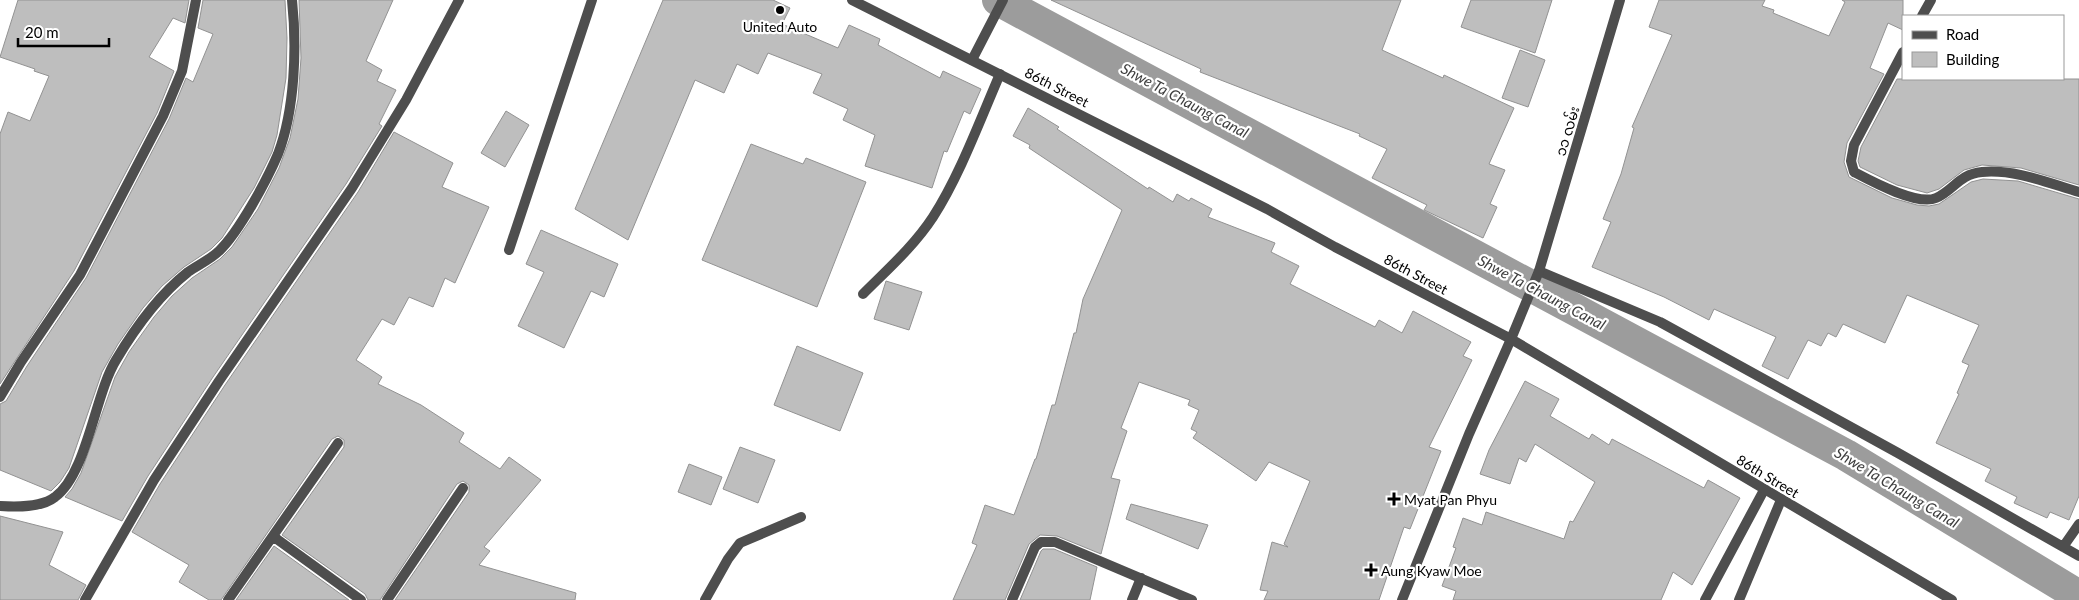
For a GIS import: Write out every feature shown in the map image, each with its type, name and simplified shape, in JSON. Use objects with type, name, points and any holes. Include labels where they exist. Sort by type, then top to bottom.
[{"type":"street","points":[[0,397],[21,362],[80,276],[164,116],[182,71],[196,0]]},
{"type":"street","points":[[0,506],[25,508],[55,498],[71,478],[87,440],[114,363],[128,340],[153,307],[177,282],[219,251],[262,187],[288,123],[293,67],[294,22],[292,0]]},
{"type":"street","points":[[85,600],[154,480],[356,180],[406,100],[460,0]]},
{"type":"street","points":[[509,250],[592,0]]},
{"type":"street","name":"86th Street","points":[[852,0],[1267,209],[1335,247],[1511,339],[1949,599]]},
{"type":"street","points":[[972,60],[1003,0]]},
{"type":"street","name":"၁၁ လမ်း","points":[[1402,600],[1539,271],[1620,0]]},
{"type":"street","points":[[1923,15],[1931,0]]},
{"type":"street","points":[[1902,54],[1854,145],[1851,161],[1854,172],[1913,198],[1935,198],[1963,177],[1980,172],[2004,171],[2079,192]]},
{"type":"street","points":[[863,294],[907,251],[933,216],[959,167],[1000,74]]},
{"type":"street","points":[[1539,271],[1600,295],[1660,322],[2079,556]]},
{"type":"street","points":[[228,600],[246,571],[274,537],[338,443]]},
{"type":"street","points":[[387,600],[463,488]]},
{"type":"street","points":[[1705,600],[1764,490]]},
{"type":"street","points":[[1739,600],[1781,500]]},
{"type":"street","points":[[705,600],[723,566],[740,543],[801,517]]},
{"type":"street","points":[[2063,547],[2079,524]]},
{"type":"street","points":[[274,537],[361,600]]},
{"type":"street","points":[[1012,600],[1034,547],[1041,542],[1054,542],[1192,600]]},
{"type":"street","points":[[1132,600],[1141,578]]},
{"type":"building","points":[[18,0],[189,0],[185,23],[173,18],[149,57],[174,71],[157,113],[74,271],[0,384],[0,134],[8,112],[30,121],[49,76],[0,57]]},
{"type":"building","points":[[203,0],[285,0],[287,38],[286,78],[277,135],[272,152],[254,188],[222,238],[211,249],[184,267],[162,286],[143,308],[118,344],[102,372],[69,468],[60,482],[51,491],[0,470],[0,404],[6,401],[86,278],[169,119],[186,78],[193,82],[213,34],[198,28]]},
{"type":"building","points":[[299,0],[393,0],[366,61],[382,70],[377,81],[396,90],[379,124],[382,126],[346,184],[213,377],[148,476],[122,521],[65,497],[81,473],[115,377],[129,352],[172,296],[192,278],[220,259],[232,247],[258,209],[279,168],[290,138],[298,99],[301,58]]},
{"type":"building","points":[[663,0],[773,0],[790,8],[782,24],[838,48],[849,25],[880,39],[878,45],[940,78],[943,71],[981,89],[970,114],[964,111],[947,152],[944,151],[932,188],[865,166],[875,135],[843,120],[848,109],[813,93],[822,74],[768,53],[758,74],[737,64],[724,93],[695,80],[628,240],[575,209]]},
{"type":"building","points":[[1051,0],[1401,0],[1382,50],[1443,78],[1444,75],[1514,108],[1489,164],[1505,170],[1490,204],[1497,207],[1483,238],[1424,210],[1427,205],[1372,178],[1387,149],[1359,136],[1360,134],[1200,72],[1201,69]]},
{"type":"building","points":[[1471,0],[1552,0],[1535,53],[1461,27]]},
{"type":"building","points":[[1659,0],[1765,0],[1762,6],[1774,10],[1773,13],[1829,36],[1845,2],[1842,0],[1903,0],[1902,30],[1888,23],[1870,68],[1884,74],[1847,143],[1844,162],[1849,177],[1892,198],[1917,205],[1929,206],[1939,204],[1971,182],[1983,179],[2018,181],[2079,199],[2079,496],[2069,520],[2050,512],[2047,518],[2014,503],[2017,497],[1985,481],[1991,469],[1936,443],[1959,394],[1957,393],[1969,365],[1962,362],[1979,325],[1907,295],[1885,343],[1843,324],[1836,337],[1828,333],[1821,346],[1808,340],[1788,379],[1762,366],[1776,337],[1714,309],[1709,320],[1664,297],[1592,267],[1611,222],[1603,219],[1621,174],[1634,128],[1632,127],[1672,35],[1649,27]]},
{"type":"building","points":[[1520,50],[1545,60],[1528,107],[1502,98]]},
{"type":"building","points":[[1897,79],[2079,79],[2079,185],[2021,168],[1982,165],[1964,170],[1939,189],[1927,193],[1897,185],[1860,167],[1858,161],[1861,147]]},
{"type":"building","points":[[1028,108],[1059,127],[1057,129],[1148,189],[1149,187],[1173,202],[1177,194],[1189,201],[1191,198],[1212,209],[1208,217],[1275,243],[1271,252],[1299,266],[1290,284],[1375,327],[1379,320],[1402,333],[1413,311],[1471,342],[1463,356],[1472,360],[1429,447],[1441,451],[1410,529],[1404,527],[1379,600],[1264,600],[1268,591],[1260,590],[1272,542],[1288,547],[1284,544],[1310,481],[1269,462],[1256,481],[1193,438],[1197,432],[1191,429],[1199,410],[1188,405],[1190,400],[1139,382],[1121,428],[1127,431],[1111,478],[1120,480],[1101,554],[1057,536],[1040,535],[1029,544],[1005,600],[953,600],[977,545],[972,543],[985,505],[1014,515],[1036,459],[1052,405],[1055,405],[1074,333],[1076,333],[1083,299],[1122,210],[1029,148],[1030,145],[1013,136]]},
{"type":"building","points":[[506,111],[529,125],[505,167],[481,153]]},
{"type":"building","points":[[394,132],[453,163],[442,187],[489,207],[455,283],[445,278],[433,307],[409,297],[394,325],[382,319],[356,360],[382,377],[378,384],[421,405],[464,433],[459,442],[500,469],[509,457],[541,480],[484,547],[490,551],[479,565],[576,593],[575,600],[395,600],[469,492],[469,485],[463,481],[457,484],[380,600],[368,600],[365,594],[282,535],[344,447],[344,440],[338,436],[332,439],[221,600],[209,600],[179,582],[189,565],[132,532],[160,484],[225,385],[358,192]]},
{"type":"building","points":[[751,144],[803,164],[806,158],[866,182],[817,307],[702,260]]},
{"type":"building","points":[[541,230],[618,264],[604,297],[591,291],[564,348],[518,326],[544,272],[526,264]]},
{"type":"building","points":[[886,281],[922,292],[909,330],[874,319]]},
{"type":"building","points":[[797,346],[863,373],[840,431],[774,405]]},
{"type":"building","points":[[1525,381],[1559,399],[1550,416],[1589,439],[1592,434],[1609,445],[1612,439],[1704,488],[1708,480],[1740,498],[1692,585],[1673,572],[1661,600],[1453,600],[1456,591],[1442,586],[1456,548],[1453,547],[1463,518],[1482,525],[1486,512],[1564,539],[1570,521],[1573,522],[1595,482],[1535,444],[1526,462],[1519,458],[1510,484],[1480,474],[1489,450]]},
{"type":"building","points":[[740,447],[775,460],[758,503],[723,489]]},
{"type":"building","points":[[689,464],[722,477],[711,505],[678,492]]},
{"type":"building","points":[[1131,504],[1208,525],[1198,549],[1126,519]]},
{"type":"building","points":[[0,516],[63,532],[49,565],[86,585],[78,600],[0,600]]},
{"type":"building","points":[[274,546],[349,600],[236,600]]},
{"type":"building","points":[[1043,549],[1054,549],[1097,567],[1090,600],[1020,600]]},
{"type":"waterway","name":"Shwe Ta Chaung Canal","points":[[998,0],[1846,455],[2079,596]]},
{"type":"place","name":"United Auto","points":[[780,10]]},
{"type":"place","name":"Myat Pan Phyu","points":[[1394,499]]},
{"type":"place","name":"Aung Kyaw Moe","points":[[1371,570]]}]
